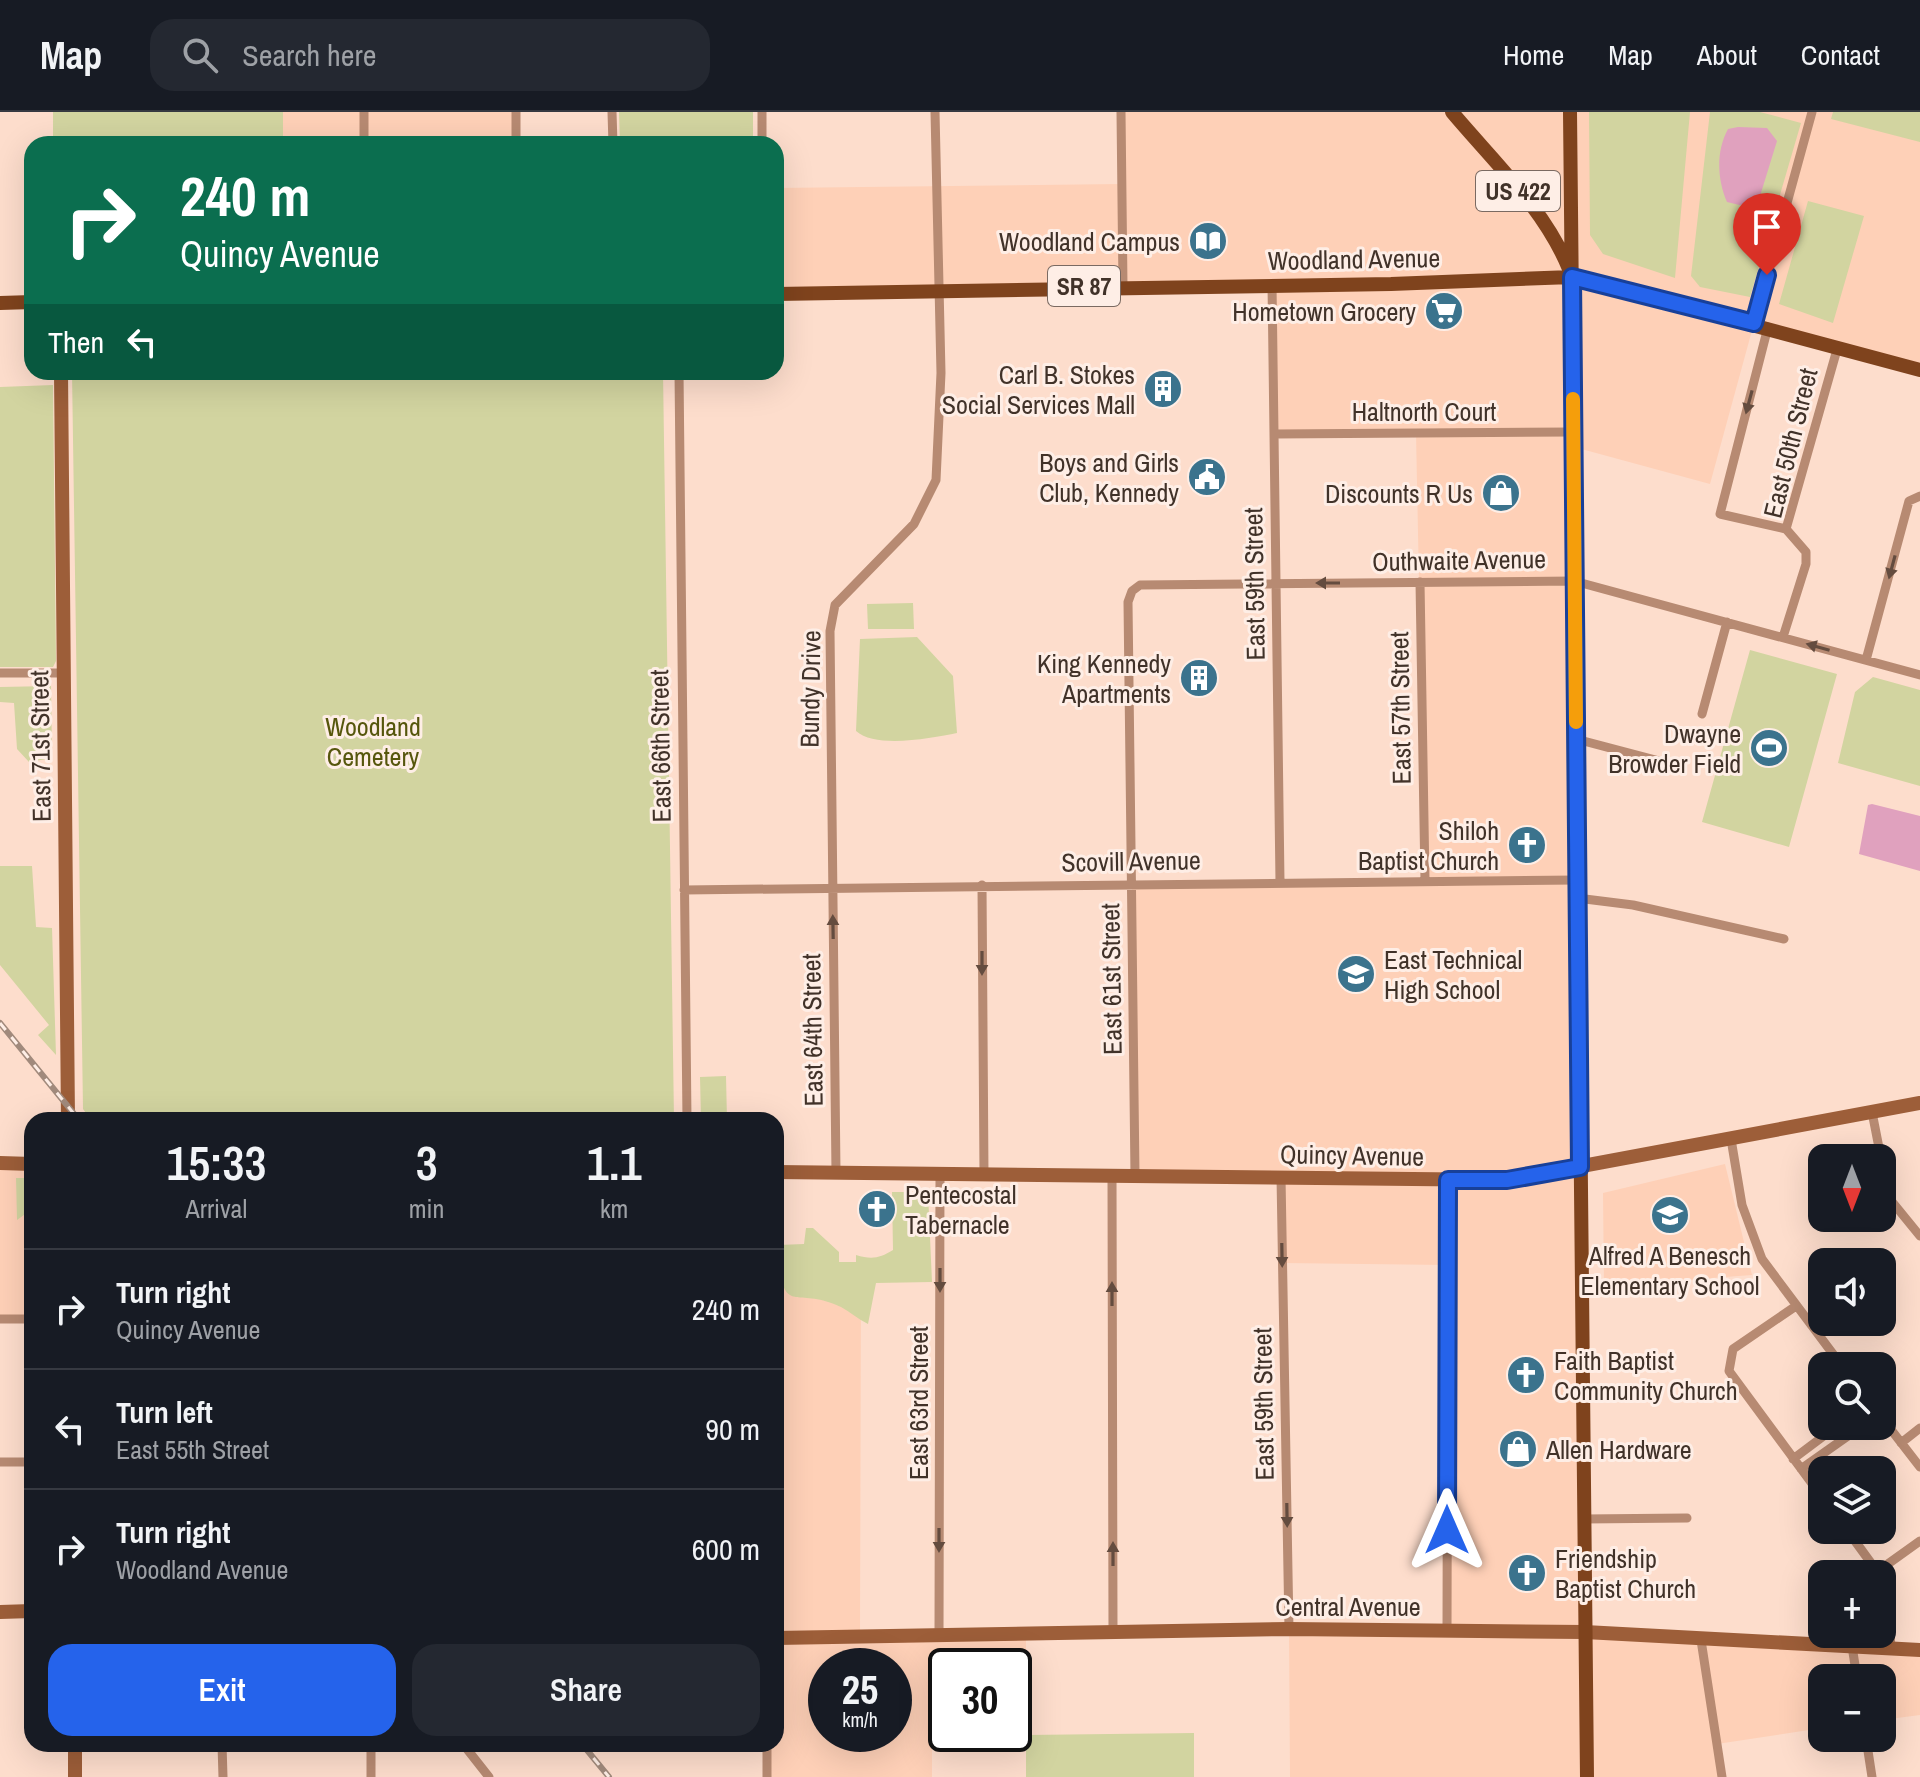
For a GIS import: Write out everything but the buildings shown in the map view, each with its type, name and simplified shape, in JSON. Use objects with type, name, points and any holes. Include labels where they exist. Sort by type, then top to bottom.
[{"type":"main road","name":"US 422","points":[[1452,112],[1540,217],[1560,245],[1572,277]]},
{"type":"main road","points":[[1570,112],[1587,1777]]},
{"type":"main road","name":"Woodland Avenue","points":[[784,294],[1572,277],[1761,325],[1920,370]]},
{"type":"main road","points":[[0,303],[24,302]]},
{"type":"street","points":[[364,112],[364,136]]},
{"type":"street","points":[[516,112],[516,136]]},
{"type":"street","points":[[612,112],[613,136]]},
{"type":"street","points":[[762,112],[762,136]]},
{"type":"street","points":[[935,112],[939,290]]},
{"type":"street","points":[[1121,112],[1123,286]]},
{"type":"street","points":[[1786,529],[1720,514],[1812,112]]},
{"type":"street","name":"East 59th Street","points":[[1272,284],[1280,882]]},
{"type":"street","name":"Bundy Drive","points":[[832,888],[830,631],[835,605],[914,524],[936,480],[939,455],[939,290]]},
{"type":"street","name":"East 50th Street","points":[[1783,637],[1806,564],[1806,552],[1786,529],[1838,346]]},
{"type":"street","name":"East 71st Street","points":[[61,380],[68,1112]]},
{"type":"street","name":"East 66th Street","points":[[679,380],[687,1112]]},
{"type":"street","name":"Haltnorth Court","points":[[1275,434],[1573,432]]},
{"type":"street","points":[[1866,660],[1909,501],[1919,496]]},
{"type":"street","name":"Outhwaite Avenue","points":[[1132,591],[1140,585],[1574,581],[1920,675]]},
{"type":"street","name":"East 57th Street","points":[[1420,582],[1425,881]]},
{"type":"street","name":"East 61st Street","points":[[1132,591],[1128,602],[1135,1175]]},
{"type":"street","points":[[1702,714],[1727,622]]},
{"type":"street","points":[[0,673],[63,673]]},
{"type":"street","points":[[1576,739],[1667,763]]},
{"type":"street","name":"Scovill Avenue","points":[[684,890],[1577,880]]},
{"type":"street","points":[[982,885],[984,1174]]},
{"type":"street","name":"East 64th Street","points":[[832,888],[836,1173]]},
{"type":"street","points":[[1577,898],[1633,905],[1784,939]]},
{"type":"street","name":"Quincy Avenue","points":[[784,1172],[1507,1180],[1920,1103]]},
{"type":"street","points":[[1872,1112],[1878,1144]]},
{"type":"street","points":[[1731,1139],[1751,1234],[1762,1259],[1831,1352]]},
{"type":"street","points":[[0,1163],[24,1164]]},
{"type":"street","name":"East 63rd Street","points":[[939,1633],[940,1174]]},
{"type":"street","points":[[1112,1175],[1113,1632]]},
{"type":"street","name":"East 59th Street","points":[[1281,1177],[1289,1629]]},
{"type":"street","points":[[1447,1631],[1448,1180]]},
{"type":"street","points":[[1896,1207],[1920,1236]]},
{"type":"street","points":[[1796,1306],[1733,1349],[1729,1361],[1731,1376],[1808,1478]]},
{"type":"street","points":[[0,1319],[24,1319]]},
{"type":"street","points":[[1901,1443],[1920,1428]]},
{"type":"street","points":[[1896,1436],[1920,1467]]},
{"type":"street","points":[[1793,1459],[1818,1440]]},
{"type":"street","points":[[1801,1469],[1842,1440]]},
{"type":"street","points":[[0,1462],[24,1462]]},
{"type":"street","points":[[1584,1519],[1687,1518]]},
{"type":"street","points":[[1894,1560],[1920,1541]]},
{"type":"street","points":[[0,1612],[24,1611]]},
{"type":"street","name":"Central Avenue","points":[[784,1638],[1289,1629],[1585,1632],[1808,1644]]},
{"type":"street","points":[[1701,1640],[1722,1777]]},
{"type":"street","name":"Central Avenue","points":[[1891,1648],[1920,1650]]},
{"type":"street","points":[[75,1752],[75,1777]]},
{"type":"street","points":[[222,1752],[223,1777]]},
{"type":"street","points":[[371,1752],[371,1777]]},
{"type":"street","points":[[469,1752],[489,1777]]},
{"type":"street","points":[[767,1752],[767,1777]]},
{"type":"street","points":[[1868,1752],[1872,1777]]},
{"type":"shaded area","points":[[283,112],[516,112],[516,136],[283,136]]},
{"type":"shaded area","points":[[1121,112],[1920,112],[1920,370],[1754,323],[1710,484],[1574,447],[1585,1631],[1808,1644],[1808,1648],[1920,1650],[1920,1715],[1896,1718],[1896,1664],[1808,1664],[1808,1730],[1717,1744],[1722,1777],[1290,1777],[1289,1629],[1447,1631],[1447,1265],[1282,1263],[1280,1178],[1135,1175],[1132,883],[1425,881],[1416,433],[1275,434],[1272,285],[784,294],[784,188],[1121,184]]},
{"type":"shaded area","points":[[1767,128],[1777,141],[1756,209],[1727,202],[1721,184],[1721,146],[1728,129]]},
{"type":"shaded area","points":[[1868,805],[1920,816],[1920,871],[1859,854]]},
{"type":"shaded area","points":[[0,1163],[24,1164],[24,1319],[0,1319]]},
{"type":"shaded area","name":"Alfred A Benesch Elementary School","points":[[1725,1164],[1752,1275],[1604,1286],[1603,1193]]},
{"type":"shaded area","points":[[784,1273],[861,1273],[860,1635],[1026,1632],[1026,1648],[928,1648],[928,1752],[932,1752],[932,1777],[767,1777],[767,1752],[784,1752]]},
{"type":"green space","points":[[53,112],[283,112],[283,136],[53,136]]},
{"type":"green space","points":[[619,112],[753,112],[753,136],[620,136]]},
{"type":"green space","points":[[1589,112],[1690,112],[1675,278],[1603,254],[1590,235]]},
{"type":"green space","points":[[1710,112],[1760,112],[1801,123],[1750,297],[1700,287],[1691,276]]},
{"type":"green space","points":[[1833,112],[1920,112],[1920,142],[1831,119]]},
{"type":"green space","points":[[1808,201],[1864,216],[1833,323],[1779,304]]},
{"type":"green space","name":"Woodland Cemetery","points":[[72,380],[663,380],[674,1112],[85,1112]]},
{"type":"green space","points":[[53,385],[56,661],[53,667],[0,667],[0,387]]},
{"type":"green space","points":[[913,603],[914,629],[868,629],[867,604]]},
{"type":"green space","points":[[917,637],[953,676],[957,733],[890,741],[877,740],[856,731],[860,639]]},
{"type":"green space","name":"Dwayne Browder Field","points":[[1750,650],[1837,674],[1789,847],[1702,822]]},
{"type":"green space","points":[[1873,677],[1920,690],[1920,786],[1838,763],[1855,692]]},
{"type":"green space","points":[[51,686],[52,758],[29,762],[17,749],[14,703],[0,702],[0,687]]},
{"type":"green space","points":[[0,866],[32,866],[36,927],[52,928],[56,1055],[38,1035],[49,1025],[0,965]]},
{"type":"green space","points":[[726,1076],[727,1112],[701,1112],[700,1077]]},
{"type":"green space","points":[[16,1178],[24,1178],[24,1215],[17,1220]]},
{"type":"green space","points":[[892,1192],[928,1192],[932,1282],[876,1283],[868,1324],[825,1301],[793,1296],[784,1286],[784,1245],[804,1244],[806,1228],[813,1228],[839,1252],[839,1262],[856,1262],[856,1255],[876,1257],[893,1250]]},
{"type":"green space","points":[[1194,1733],[1194,1777],[1026,1777],[1026,1752],[1032,1752],[1032,1735]]},
{"type":"railway","points":[[0,1023],[72,1112]]},
{"type":"railway","points":[[589,1752],[609,1777]]},
{"type":"slow traffic","points":[[1573,399],[1576,722]]},
{"type":"place","name":"Woodland Campus","points":[[1208,241]]},
{"type":"place","name":"Hometown Grocery","points":[[1444,311]]},
{"type":"place","name":"Carl B. Stokes Social Services Mall","points":[[1163,389]]},
{"type":"place","name":"Boys and Girls Club, Kennedy","points":[[1207,477]]},
{"type":"place","name":"Discounts R Us","points":[[1501,493]]},
{"type":"place","name":"King Kennedy Apartments","points":[[1199,678]]},
{"type":"place","name":"Dwayne Browder Field","points":[[1769,748]]},
{"type":"place","name":"Shiloh Baptist Church","points":[[1527,845]]},
{"type":"place","name":"East Technical High School","points":[[1356,974]]},
{"type":"place","name":"Pentecostal Tabernacle","points":[[877,1209]]},
{"type":"place","name":"Alfred A Benesch Elementary School","points":[[1670,1215]]},
{"type":"place","name":"Faith Baptist Community Church","points":[[1526,1375]]},
{"type":"place","name":"Allen Hardware","points":[[1518,1449]]},
{"type":"place","name":"Friendship Baptist Church","points":[[1527,1573]]},
{"type":"route","points":[[1447,1530],[1448,1180],[1507,1180],[1580,1167],[1572,277],[1754,323],[1767,275]]}]
